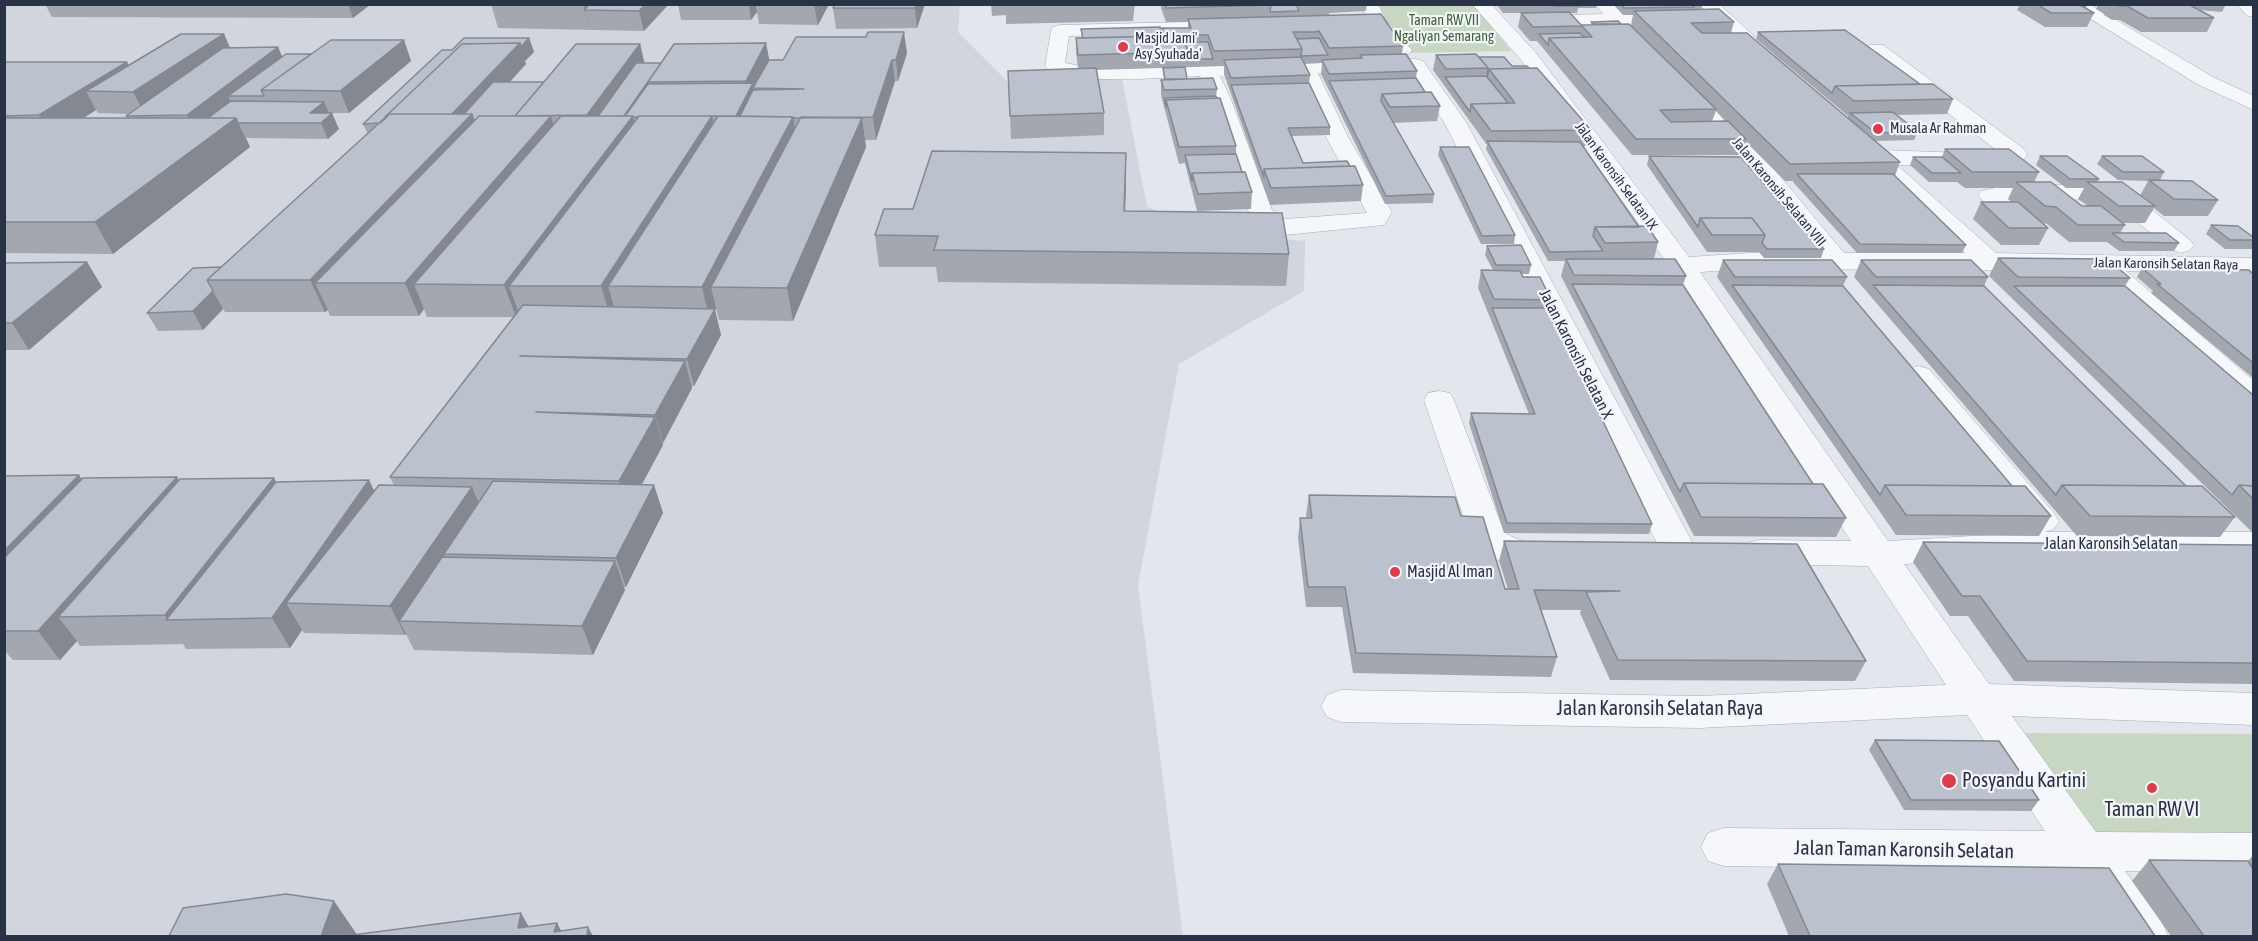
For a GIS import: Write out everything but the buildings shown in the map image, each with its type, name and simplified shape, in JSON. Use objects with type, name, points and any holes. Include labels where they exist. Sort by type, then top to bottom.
[{"type":"street","name":"Jalan Karonsih Selatan X","points":[[1369,4],[1378,22],[1416,65],[1455,122],[1546,272],[1589,382],[1705,553]]},
{"type":"street","name":"Jalan Karonsih Selatan IX","points":[[1481,4],[1495,20],[1518,58],[1682,266]]},
{"type":"street","points":[[2075,4],[2206,81],[2253,104]]},
{"type":"street","points":[[2245,4],[2253,12]]},
{"type":"street","points":[[1495,20],[1611,12],[1653,18]]},
{"type":"street","name":"Jalan Karonsih Selatan VIII","points":[[1611,12],[1750,155],[1834,272]]},
{"type":"street","points":[[1710,13],[1791,80]]},
{"type":"street","points":[[1357,23],[1378,22]]},
{"type":"street","points":[[1254,26],[1060,31],[1055,66],[1065,71],[1086,73],[1438,63]]},
{"type":"street","points":[[1875,157],[1984,159],[2015,157],[2016,154],[1876,49]]},
{"type":"street","points":[[1206,69],[1220,97],[1261,213],[1276,226],[1285,227],[1376,220],[1379,215],[1337,137],[1306,68]]},
{"type":"street","points":[[1850,134],[1989,261]]},
{"type":"street","points":[[2094,176],[2181,245]]},
{"type":"street","points":[[2069,264],[1990,196],[2013,191],[2116,193]]},
{"type":"street","name":"Jalan Karonsih Selatan Raya","points":[[1635,268],[1750,261],[1834,272],[1949,261],[2252,267]]},
{"type":"street","points":[[1949,261],[1983,292]]},
{"type":"street","points":[[2100,263],[2253,397]]},
{"type":"street","points":[[1682,266],[1878,554],[2144,936]]},
{"type":"street","points":[[1897,351],[2060,543]]},
{"type":"street","points":[[1438,400],[1490,539],[1505,551],[1528,556],[1574,554]]},
{"type":"street","points":[[2214,519],[2246,544]]},
{"type":"street","name":"Jalan Karonsih Selatan","points":[[1640,553],[1878,554],[1945,548],[2060,543],[2246,544]]},
{"type":"street","name":"Jalan Karonsih Selatan Raya","points":[[1341,706],[1699,712],[1978,699],[2253,709]]},
{"type":"street","name":"Jalan Taman Karonsih Selatan","points":[[1724,847],[2253,853]]},
{"type":"shaded area","points":[[5,5],[960,5],[958,32],[1008,82],[1122,78],[1147,207],[1211,232],[1305,241],[1304,291],[1179,364],[1138,585],[1183,936],[5,936]]},
{"type":"green space","name":"Taman RW VII Ngaliyan Semarang","points":[[1377,5],[1474,5],[1511,51],[1408,53]]},
{"type":"green space","name":"Taman RW VI","points":[[2013,733],[2253,734],[2253,843],[2088,842]]},
{"type":"place","name":"Masjid Jami' Asy Syuhada'","points":[[1123,47]]},
{"type":"place","name":"Musala Ar Rahman","points":[[1878,129]]},
{"type":"place","name":"Masjid Al Iman","points":[[1395,572]]},
{"type":"place","name":"Posyandu Kartini","points":[[1949,781]]},
{"type":"place","name":"Taman RW VI","points":[[2152,788]]}]
